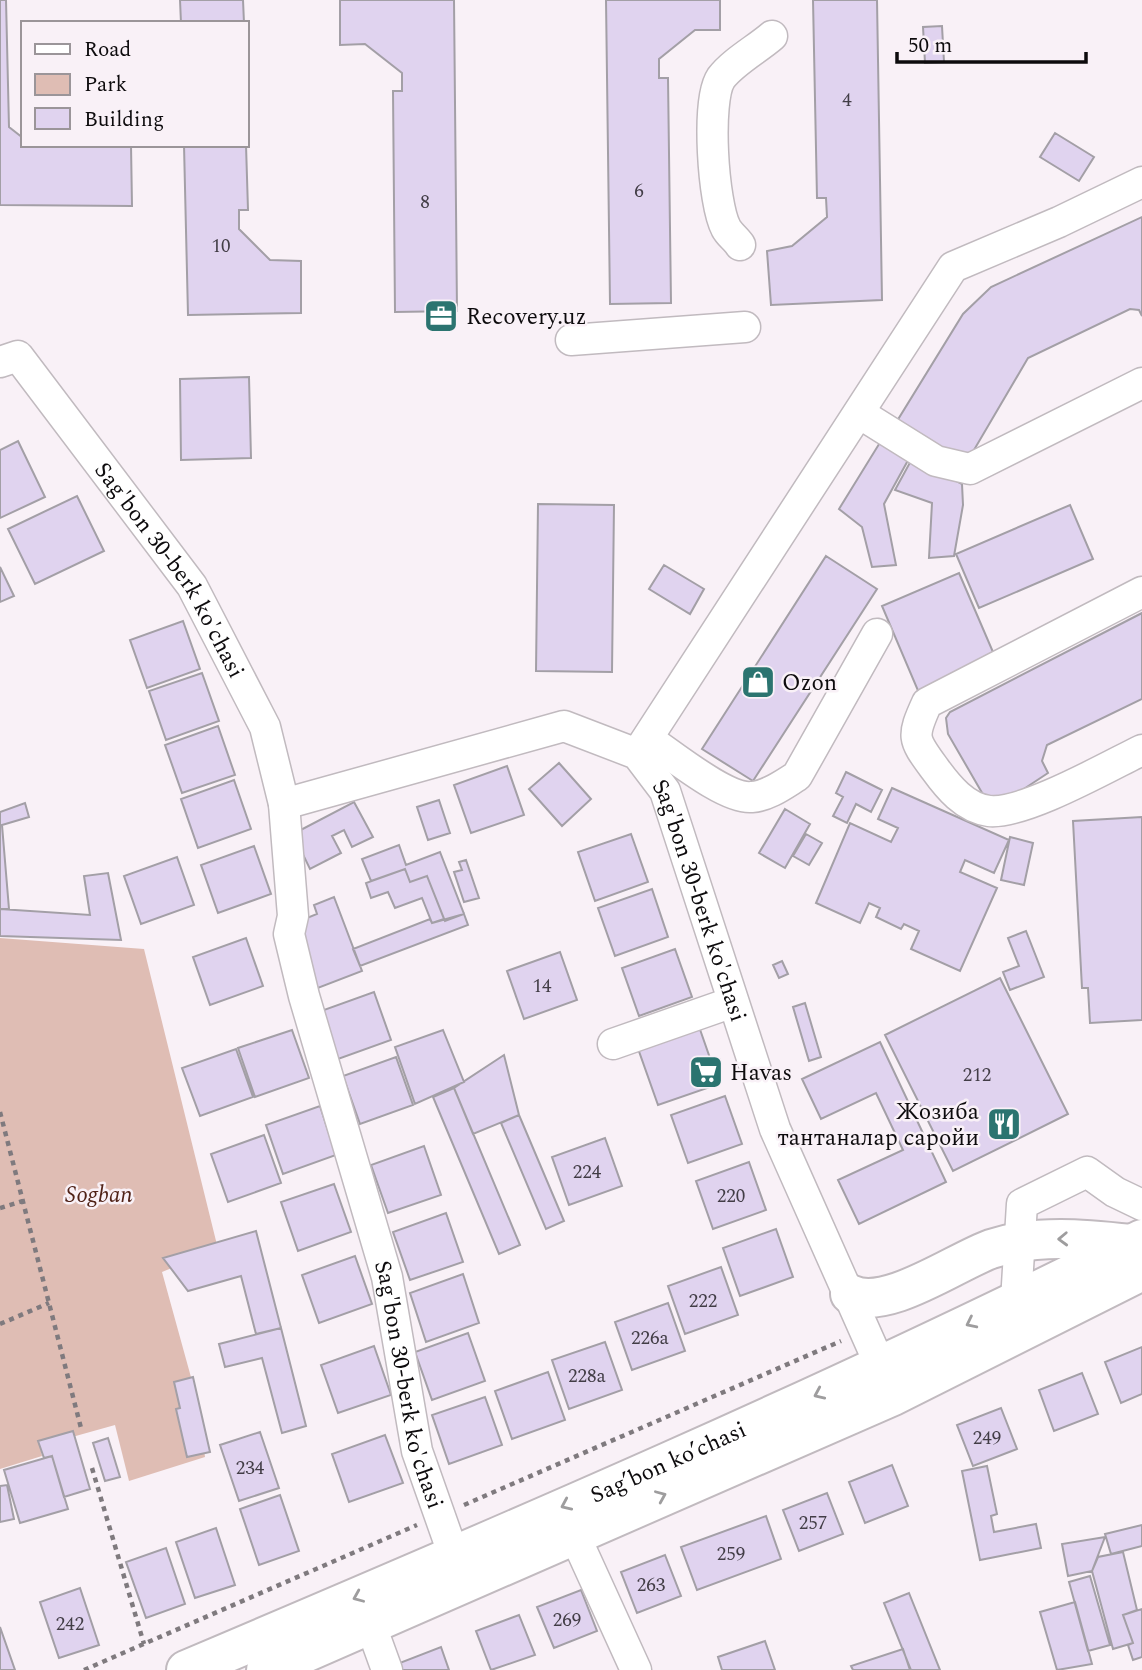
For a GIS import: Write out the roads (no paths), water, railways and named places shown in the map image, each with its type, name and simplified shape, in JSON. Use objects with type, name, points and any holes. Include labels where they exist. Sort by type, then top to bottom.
[{"type":"main road","points":[[850,1294],[862,1300],[891,1294],[992,1249],[1019,1244],[1063,1238],[1138,1252]]},
{"type":"main road","name":"Sag’bon ko’chasi","points":[[186,1670],[454,1556],[887,1381],[1016,1301],[1138,1252]]},
{"type":"main road","name":"Sag’bon ko’chasi","points":[[266,1670],[574,1534],[887,1381],[1138,1252]]},
{"type":"street","points":[[740,244],[726,227],[719,202],[712,131],[713,95],[722,76],[772,36]]},
{"type":"street","points":[[877,634],[797,776],[775,790],[752,797],[733,795],[643,746],[953,267],[1059,222],[1142,182]]},
{"type":"street","points":[[570,340],[745,327]]},
{"type":"street","name":"Sag'bon 30-berk ko'chasi","points":[[9,359],[192,586],[265,727],[284,804],[293,916],[289,934],[304,996],[387,1277],[417,1451],[454,1556]]},
{"type":"street","points":[[859,413],[936,461],[970,469],[1142,383]]},
{"type":"street","points":[[1142,592],[927,703],[917,724],[916,743],[946,783],[969,804],[989,811],[1016,808],[1142,750]]},
{"type":"street","name":"Sag'bon 30-berk ko'chasi","points":[[284,804],[564,726],[643,746],[665,791],[775,1129],[887,1381]]},
{"type":"street","points":[[613,1044],[733,1002]]},
{"type":"street","points":[[1016,1301],[1022,1204],[1087,1172],[1115,1192],[1142,1205]]},
{"type":"street","points":[[574,1534],[636,1670]]},
{"type":"street","points":[[370,1623],[387,1670]]},
{"type":"place","name":"Recovery.uz","points":[[441,316]]},
{"type":"place","name":"Ozon","points":[[758,682]]},
{"type":"place","name":"Havas","points":[[706,1072]]},
{"type":"place","name":"Жозиба тантаналар саройи","points":[[1004,1124]]},
{"type":"park label","name":"Sogban","points":[[99,1194]]}]
